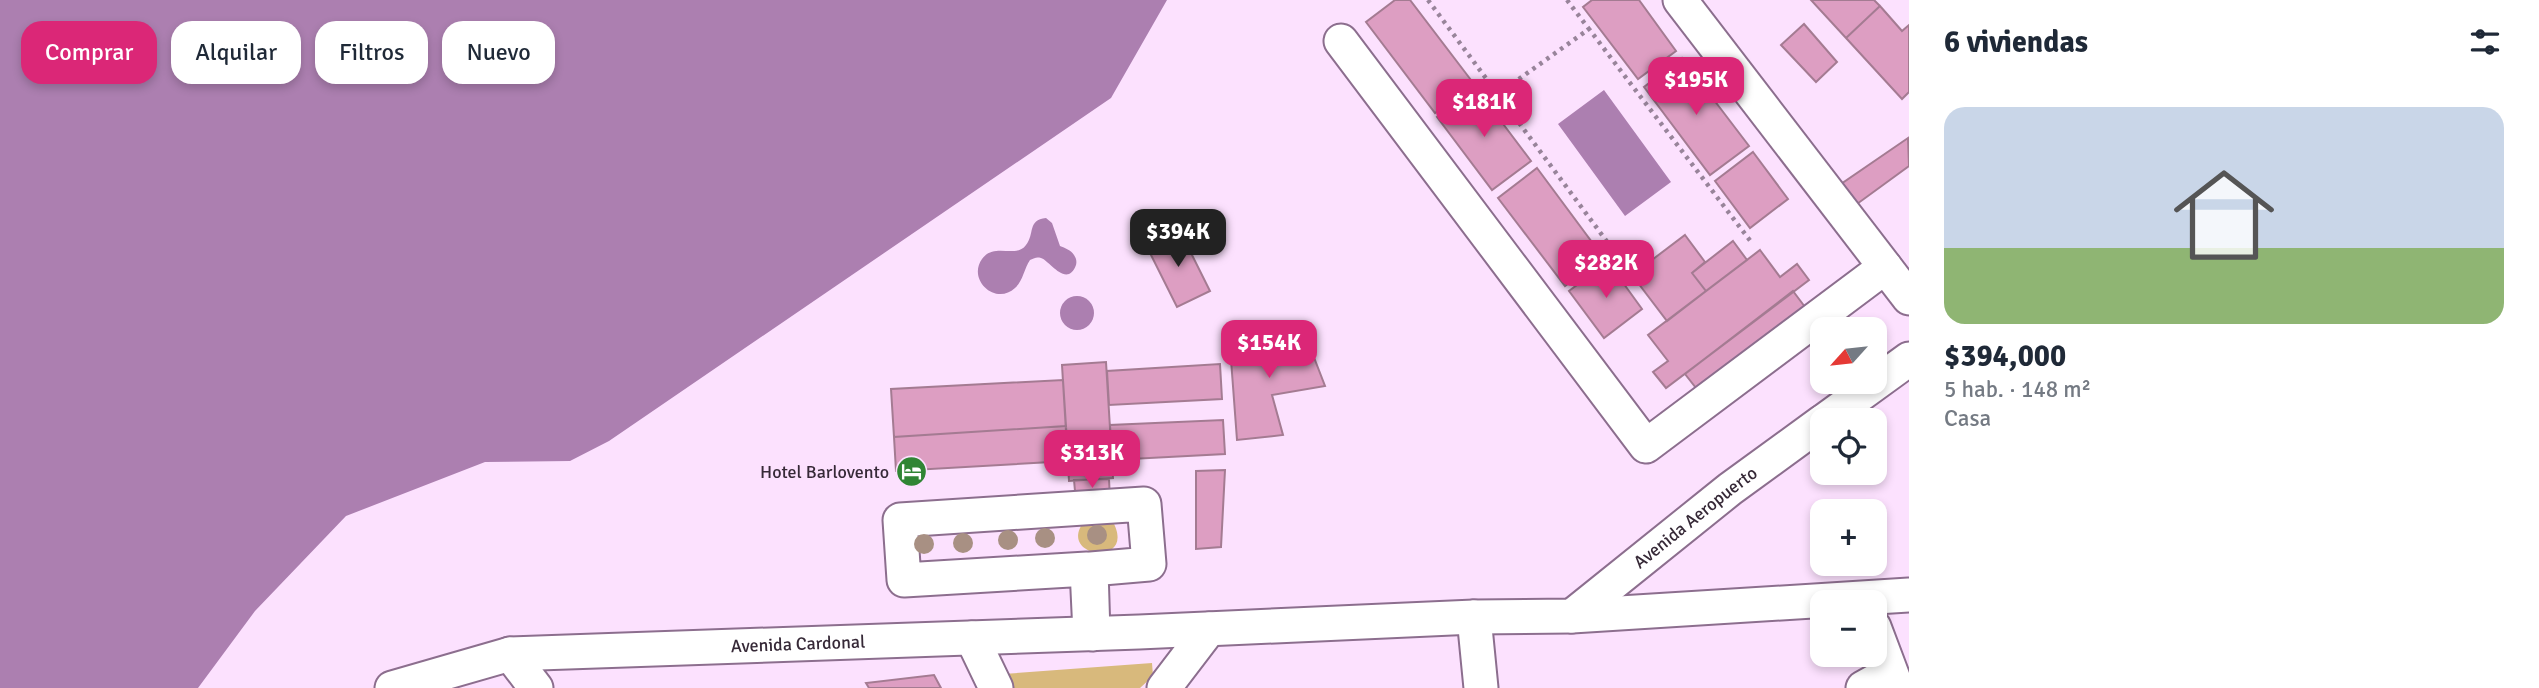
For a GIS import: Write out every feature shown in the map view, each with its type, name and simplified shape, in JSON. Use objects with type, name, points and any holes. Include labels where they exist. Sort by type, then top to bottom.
[{"type":"street","points":[[1679,0],[1909,298]]},
{"type":"street","points":[[1341,41],[1646,446],[1885,267]]},
{"type":"street","name":"Avenida Aeropuerto","points":[[1841,408],[1909,359]]},
{"type":"street","name":"Avenida Aeropuerto","points":[[1572,616],[1730,489],[1810,431]]},
{"type":"street","points":[[1144,503],[1149,564],[1091,569],[1091,633],[1087,569],[904,580],[900,520],[1144,503]]},
{"type":"street","name":"Avenida Cardonal","points":[[1887,603],[1909,595]]},
{"type":"street","name":"Avenida Cardonal","points":[[392,688],[510,654],[1474,617],[1810,610]]},
{"type":"street","points":[[1474,617],[1481,688]]},
{"type":"street","points":[[1164,688],[1209,629]]},
{"type":"street","points":[[972,638],[996,688]]},
{"type":"street","points":[[510,654],[536,688]]},
{"type":"path","points":[[1428,0],[1628,270]]},
{"type":"path","points":[[1567,0],[1752,243]]},
{"type":"path","points":[[1498,94],[1589,29]]},
{"type":"shaded area","points":[[0,0],[1167,0],[1111,98],[609,441],[570,461],[485,462],[346,516],[255,611],[198,688],[0,688]]},
{"type":"shaded area","points":[[1604,90],[1671,182],[1625,216],[1558,124]]},
{"type":"shaded area","points":[[1046,218],[1052,223],[1060,246],[1070,250],[1075,257],[1076,265],[1072,272],[1063,274],[1041,258],[1036,258],[1030,260],[1018,285],[1008,293],[1000,294],[986,288],[978,275],[982,259],[993,252],[1022,249],[1029,241],[1036,222]]},
{"type":"shaded area","points":[[1077,296],[1089,301],[1094,313],[1089,325],[1077,330],[1065,325],[1060,313],[1065,301]]},
{"type":"shaded area","points":[[1086,519],[1112,520],[1118,536],[1115,546],[1107,552],[1087,549],[1080,542],[1079,532]]},
{"type":"shaded area","points":[[1152,663],[1153,676],[1140,688],[1011,688],[1003,674]]},
{"type":"building","points":[[1395,0],[1410,0],[1474,84],[1435,113],[1366,22]]},
{"type":"building","points":[[1592,0],[1639,0],[1676,51],[1638,79],[1583,7]]},
{"type":"building","points":[[1811,0],[1874,0],[1880,6],[1846,38]]},
{"type":"building","points":[[1880,6],[1902,31],[1909,25],[1909,92],[1902,99],[1846,38]]},
{"type":"building","points":[[1804,24],[1837,62],[1816,82],[1781,45]]},
{"type":"building","points":[[1682,58],[1749,146],[1710,175],[1644,87]]},
{"type":"building","points":[[1476,88],[1531,161],[1492,190],[1437,117]]},
{"type":"building","points":[[1908,138],[1909,166],[1857,204],[1841,184]]},
{"type":"building","points":[[1753,152],[1788,199],[1750,228],[1715,181]]},
{"type":"building","points":[[1537,168],[1603,257],[1565,286],[1498,198]]},
{"type":"building","points":[[1180,231],[1210,291],[1177,307],[1147,247]]},
{"type":"building","points":[[1685,235],[1705,262],[1692,273],[1706,291],[1667,321],[1632,275]]},
{"type":"building","points":[[1733,241],[1747,260],[1706,291],[1692,273]]},
{"type":"building","points":[[1760,250],[1780,277],[1797,264],[1809,280],[1666,388],[1653,372],[1668,361],[1648,335]]},
{"type":"building","points":[[1608,262],[1642,309],[1604,338],[1569,291]]},
{"type":"building","points":[[1793,291],[1808,311],[1700,393],[1685,374]]},
{"type":"building","points":[[1303,329],[1325,386],[1272,395],[1283,435],[1237,440],[1230,346]]},
{"type":"building","points":[[1106,362],[1113,478],[1069,481],[1062,365]]},
{"type":"building","points":[[1220,364],[1222,399],[1109,405],[1107,371]]},
{"type":"building","points":[[1063,380],[1066,426],[894,437],[891,389]]},
{"type":"building","points":[[1223,420],[1225,454],[1112,460],[1110,425]]},
{"type":"building","points":[[1066,426],[1068,461],[896,471],[894,437]]},
{"type":"building","points":[[1225,470],[1221,547],[1196,549],[1196,471]]},
{"type":"building","points":[[1109,479],[1110,500],[1076,502],[1074,480]]},
{"type":"building","points":[[934,675],[941,688],[869,688],[866,683]]},
{"type":"place","name":"Hotel Barlovento","points":[[912,472]]}]
